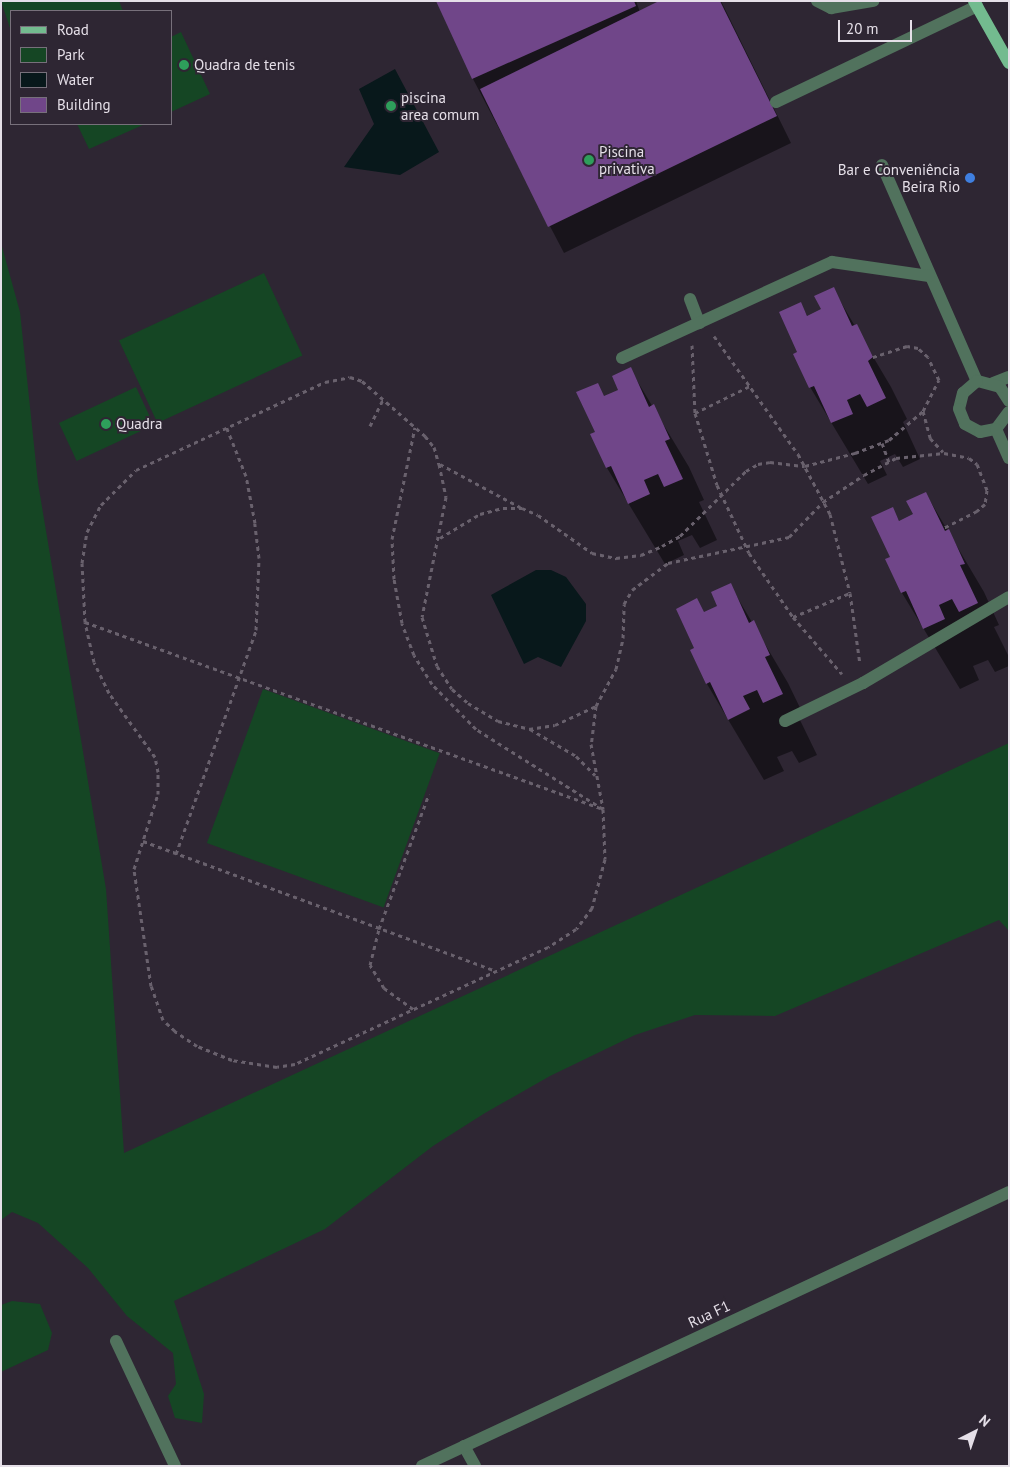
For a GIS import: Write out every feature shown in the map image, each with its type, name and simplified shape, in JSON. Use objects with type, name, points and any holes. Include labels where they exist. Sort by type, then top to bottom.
[{"type":"main road","points":[[975,4],[1009,63]]},
{"type":"street","points":[[817,1],[831,8],[873,1]]},
{"type":"street","points":[[776,102],[975,4]]},
{"type":"street","points":[[882,165],[929,276],[977,381]]},
{"type":"street","points":[[622,358],[832,262],[929,276]]},
{"type":"street","points":[[690,299],[698,324]]},
{"type":"street","points":[[977,381],[993,383],[1009,377]]},
{"type":"street","points":[[977,381],[960,400],[961,417],[965,424],[980,432],[996,429],[1008,415]]},
{"type":"street","points":[[993,383],[1006,393],[1009,401]]},
{"type":"street","points":[[996,429],[1009,458]]},
{"type":"street","points":[[785,721],[859,685],[1009,597]]},
{"type":"street","name":"Rua F1","points":[[422,1466],[1009,1192]]},
{"type":"street","points":[[116,1340],[175,1466]]},
{"type":"street","points":[[464,1446],[476,1466]]},
{"type":"path","points":[[698,324],[752,385],[805,466],[830,514],[850,593],[859,685]]},
{"type":"path","points":[[698,324],[695,413],[722,495],[746,546],[793,617],[859,685]]},
{"type":"path","points":[[439,464],[538,515],[592,553],[616,558],[641,555],[680,536],[722,495],[758,464],[770,462],[805,466],[855,454],[882,443],[923,411],[939,380],[928,356],[918,348],[907,346],[873,357]]},
{"type":"path","points":[[595,775],[576,756],[529,729],[498,722],[468,703],[452,689],[437,666],[422,617],[424,593],[434,570],[446,497],[439,464],[434,447],[415,427],[362,382],[340,378],[226,426],[136,470],[101,505],[87,532],[82,564],[85,622],[94,662],[109,693],[140,732],[155,757],[158,794],[134,869],[134,884],[151,986],[163,1020],[197,1046],[232,1060],[277,1067],[295,1064],[413,1010],[496,971],[576,930],[592,908],[605,859],[603,809],[595,775],[591,744],[596,706],[616,669],[622,638],[624,604],[632,590],[668,563],[788,536],[823,502],[889,462],[944,453],[969,458],[977,464],[987,490],[985,504],[977,511],[943,528]]},
{"type":"path","points":[[695,413],[752,385]]},
{"type":"path","points":[[370,426],[382,399]]},
{"type":"path","points":[[923,411],[930,438],[944,453]]},
{"type":"path","points":[[176,854],[256,630],[259,558],[246,476],[226,426]]},
{"type":"path","points":[[415,427],[392,539],[394,579],[402,622],[414,655],[432,684],[476,730],[603,809]]},
{"type":"path","points":[[882,443],[889,462]]},
{"type":"path","points":[[440,538],[480,514],[503,508],[522,508]]},
{"type":"path","points":[[793,617],[850,593]]},
{"type":"path","points":[[85,622],[603,809]]},
{"type":"path","points":[[529,729],[555,725],[596,706]]},
{"type":"path","points":[[413,1010],[384,988],[370,965],[379,928],[429,794]]},
{"type":"path","points":[[143,841],[496,971]]},
{"type":"green space","points":[[1,1],[119,1],[123,10],[10,10],[10,28]]},
{"type":"green space","name":"Quadra de tenis","points":[[181,32],[210,94],[172,112],[172,36]]},
{"type":"green space","points":[[77,125],[143,125],[89,149]]},
{"type":"green space","points":[[1,243],[20,312],[38,483],[106,889],[124,1153],[1009,743],[1009,931],[999,920],[775,1016],[695,1015],[635,1035],[550,1076],[485,1113],[433,1146],[325,1229],[174,1301],[204,1394],[202,1423],[175,1418],[168,1396],[176,1384],[173,1353],[127,1316],[88,1268],[38,1223],[12,1212],[1,1220]]},
{"type":"green space","points":[[264,273],[302,355],[157,423],[119,341]]},
{"type":"green space","name":"Quadra","points":[[136,387],[154,425],[77,461],[59,423]]},
{"type":"green space","points":[[263,689],[440,753],[384,907],[207,843]]},
{"type":"green space","points":[[12,1301],[40,1304],[52,1333],[48,1350],[1,1372],[1,1305]]},
{"type":"water","name":"piscina area comum","points":[[395,69],[439,152],[400,175],[344,167],[374,124],[359,89]]},
{"type":"water","points":[[536,570],[551,570],[566,577],[586,604],[586,621],[561,667],[538,657],[524,664],[491,595]]},
{"type":"building","points":[[436,1],[634,1],[636,6],[472,79]]},
{"type":"building","points":[[659,1],[720,1],[777,116],[548,227],[480,89]]},
{"type":"building","points":[[834,287],[852,326],[857,324],[873,357],[868,361],[886,398],[867,407],[860,394],[847,400],[853,414],[831,423],[814,386],[809,388],[793,354],[797,352],[779,312],[801,302],[807,316],[821,309],[814,296]]},
{"type":"building","points":[[631,367],[649,407],[654,404],[670,439],[665,441],[683,479],[664,487],[658,474],[644,480],[650,494],[628,504],[611,466],[606,468],[590,434],[595,432],[576,392],[598,383],[604,396],[618,390],[612,376]]},
{"type":"building","points":[[926,492],[945,531],[949,529],[965,564],[960,565],[978,603],[959,612],[952,599],[939,605],[945,619],[923,629],[906,591],[901,593],[885,559],[890,557],[871,517],[893,507],[899,521],[913,514],[906,501]]},
{"type":"building","points":[[731,583],[749,623],[754,620],[770,655],[765,657],[783,694],[763,703],[757,690],[743,696],[750,709],[728,720],[710,682],[706,684],[690,650],[694,648],[676,609],[697,598],[704,612],[717,606],[711,592]]},
{"type":"place","name":"Quadra de tenis","points":[[184,65]]},
{"type":"place","name":"piscina area comum","points":[[391,106]]},
{"type":"place","name":"Piscina privativa","points":[[589,160]]},
{"type":"place","name":"Bar e Conveniência Beira Rio","points":[[970,178]]},
{"type":"place","name":"Quadra","points":[[106,424]]}]
